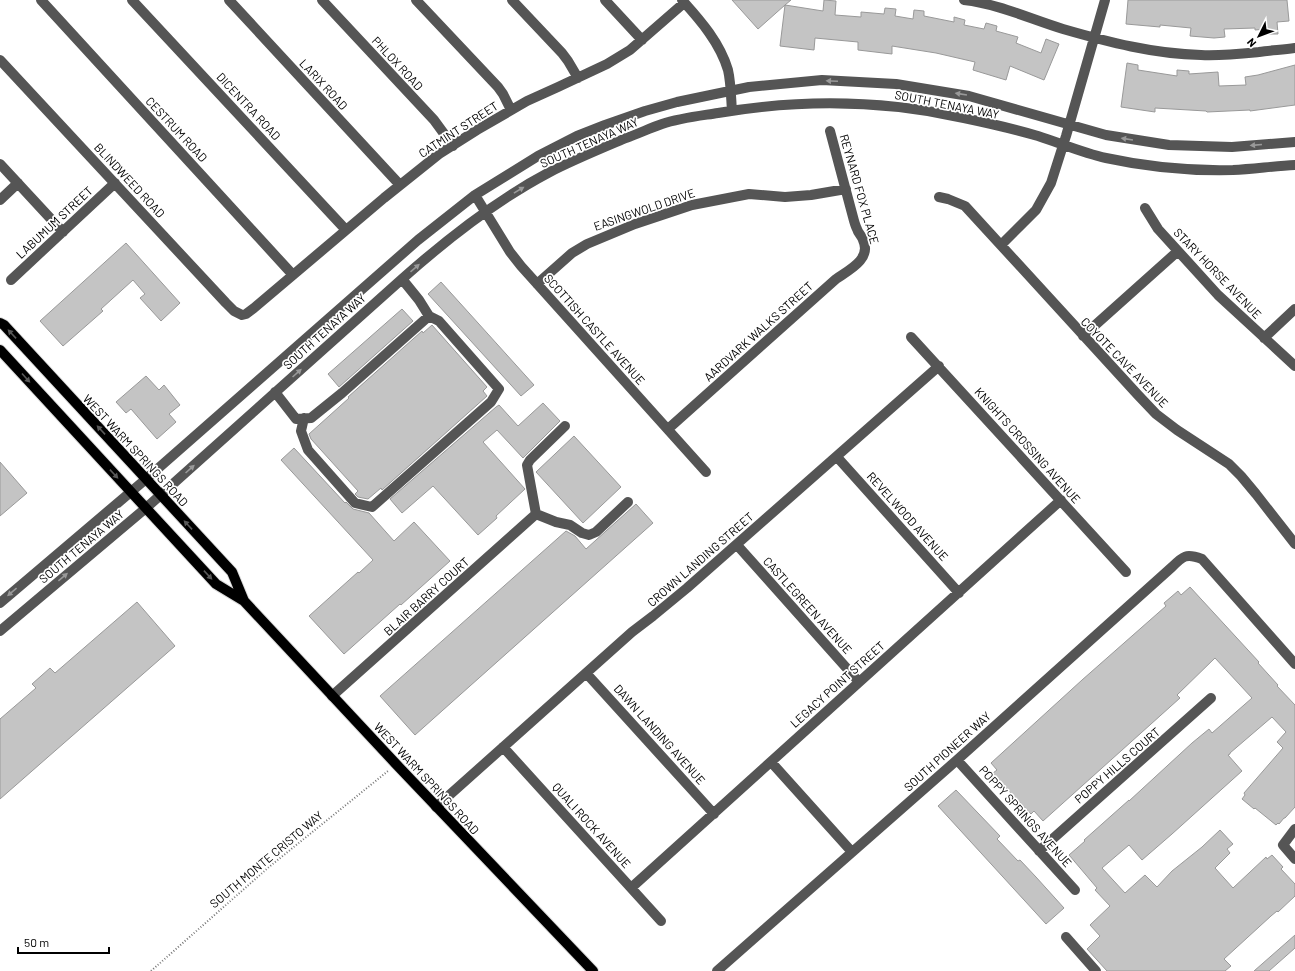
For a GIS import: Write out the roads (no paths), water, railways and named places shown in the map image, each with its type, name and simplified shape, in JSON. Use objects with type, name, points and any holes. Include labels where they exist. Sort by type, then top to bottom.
[{"type":"main road","name":"WEST WARM SPRINGS ROAD","points":[[0,323],[4,325],[232,572],[244,601]]},
{"type":"main road","name":"WEST WARM SPRINGS ROAD","points":[[0,350],[216,584],[244,601],[436,807],[593,971]]},
{"type":"street","name":"CESTRUM ROAD","points":[[41,0],[293,275]]},
{"type":"street","name":"DICENTRA ROAD","points":[[132,0],[346,230]]},
{"type":"street","name":"LARIX ROAD","points":[[229,0],[400,186]]},
{"type":"street","name":"PHLOX ROAD","points":[[322,0],[434,120],[453,146]]},
{"type":"street","points":[[416,0],[498,87],[504,94],[511,110]]},
{"type":"street","points":[[512,0],[562,53],[578,78]]},
{"type":"street","points":[[605,0],[642,40]]},
{"type":"street","points":[[964,0],[1002,8],[1061,28],[1094,37],[1167,52],[1200,55],[1228,55],[1295,48]]},
{"type":"street","points":[[1001,245],[1026,221],[1039,205],[1051,183],[1105,0]]},
{"type":"street","name":"CATMINT STREET","points":[[242,315],[246,314],[439,154],[527,101],[607,64],[630,50],[683,1]]},
{"type":"street","points":[[683,1],[705,26],[721,54],[728,71],[732,111]]},
{"type":"street","name":"BLINDWEED ROAD","points":[[0,60],[226,303],[234,311],[242,315]]},
{"type":"street","name":"SOUTH TENAYA WAY","points":[[0,603],[146,479],[418,240],[475,195],[538,156],[578,136],[645,110],[730,90],[822,80],[896,84],[969,96],[1106,135],[1169,145],[1232,147],[1295,142]]},
{"type":"street","name":"SOUTH TENAYA WAY","points":[[0,631],[146,508],[429,255],[486,212],[547,174],[584,155],[663,124],[732,111],[783,104],[863,104],[926,110],[1035,136],[1064,140],[1103,158],[1168,168],[1234,170],[1295,165]]},
{"type":"street","name":"REYNARD FOX PLACE","points":[[830,131],[857,230],[863,238],[865,245],[864,254]]},
{"type":"street","points":[[0,164],[63,232]]},
{"type":"street","points":[[0,200],[18,184]]},
{"type":"street","name":"LABUMUM STREET","points":[[11,280],[115,184]]},
{"type":"street","name":"EASINGWOLD DRIVE","points":[[537,284],[572,253],[587,244],[635,224],[692,205],[748,194],[785,197],[811,195],[846,189]]},
{"type":"street","name":"SCOTTISH CASTLE AVENUE","points":[[475,195],[510,252],[706,472]]},
{"type":"street","name":"COYOTE CAVE AVENUE","points":[[939,198],[948,199],[965,206],[1156,414],[1177,430],[1229,464],[1241,476],[1295,544]]},
{"type":"street","name":"STARY HORSE AVENUE","points":[[1146,208],[1158,229],[1218,295],[1295,366]]},
{"type":"street","points":[[1083,336],[1178,251]]},
{"type":"street","name":"AARDVARK WALKS STREET","points":[[668,429],[836,279],[860,261],[864,254]]},
{"type":"street","points":[[304,418],[301,431],[308,450],[355,503],[372,507],[491,402],[499,389],[439,321],[429,316],[419,300],[402,279]]},
{"type":"street","points":[[1264,338],[1295,309]]},
{"type":"street","points":[[275,392],[296,419],[311,418],[342,393],[429,316]]},
{"type":"street","name":"KNIGHTS CROSSING AVENUE","points":[[911,337],[1126,572]]},
{"type":"street","name":"CROWN LANDING STREET","points":[[436,807],[632,632],[687,588],[737,545],[938,366]]},
{"type":"street","points":[[565,426],[530,460],[527,465],[536,514],[556,522],[570,525],[582,533],[589,535],[596,532],[628,502]]},
{"type":"street","name":"REVELWOOD AVENUE","points":[[837,457],[958,592]]},
{"type":"street","name":"LEGACY POINT STREET","points":[[631,888],[1061,500]]},
{"type":"street","name":"BLAIR BARRY COURT","points":[[332,696],[536,514]]},
{"type":"street","name":"CASTLEGREEN AVENUE","points":[[737,545],[859,682]]},
{"type":"street","name":"SOUTH PIONEER WAY","points":[[717,971],[957,760],[1172,567],[1180,558],[1187,555],[1202,558],[1295,664]]},
{"type":"street","name":"DAWN LANDING AVENUE","points":[[586,673],[714,814]]},
{"type":"street","name":"POPPY HILLS COURT","points":[[1039,851],[1211,698]]},
{"type":"street","name":"QUALI ROCK AVENUE","points":[[503,747],[661,921]]},
{"type":"street","name":"POPPY SPRINGS AVENUE","points":[[957,760],[1075,890]]},
{"type":"street","points":[[770,762],[852,852]]},
{"type":"street","points":[[1295,829],[1283,845],[1295,859]]},
{"type":"street","points":[[1066,938],[1096,971]]}]
